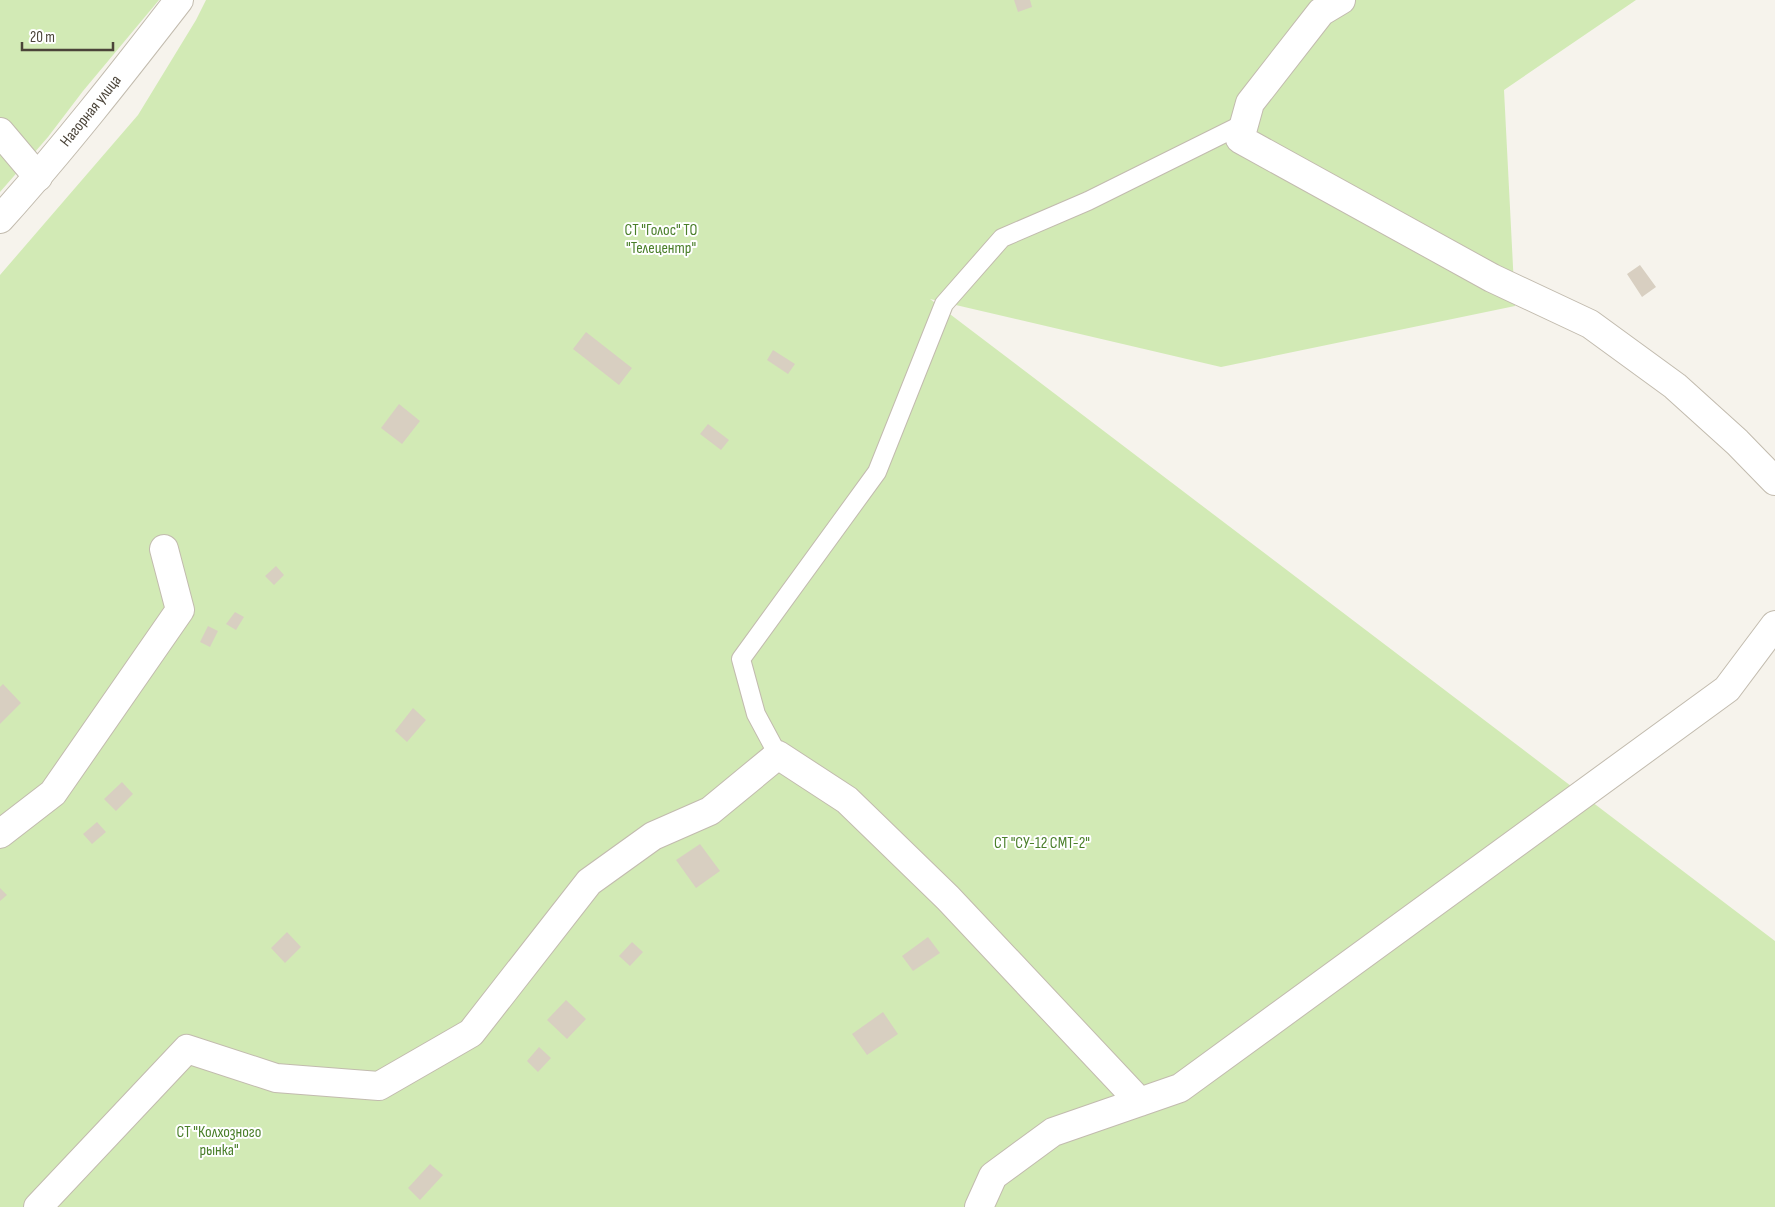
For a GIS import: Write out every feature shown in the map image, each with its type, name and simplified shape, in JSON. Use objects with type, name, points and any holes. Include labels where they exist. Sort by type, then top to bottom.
[{"type":"street","name":"Нагорная улица","points":[[0,220],[117,81],[179,0]]},
{"type":"street","points":[[1325,4],[1250,103],[1240,139],[1492,278],[1590,324],[1675,386],[1737,442],[1775,481]]},
{"type":"street","points":[[0,132],[38,177]]},
{"type":"street","points":[[0,834],[53,793],[180,610],[164,549]]},
{"type":"street","points":[[980,1207],[993,1176],[1053,1132],[1180,1088],[1727,689],[1775,625]]},
{"type":"street","points":[[38,1207],[187,1049],[276,1078],[379,1086],[471,1033],[589,882],[654,836],[710,811],[778,755],[847,800],[948,898],[1140,1102]]},
{"type":"lane","points":[[778,755],[756,714],[741,659],[877,472],[944,304],[1002,238],[1088,201],[1245,123]]},
{"type":"green space","points":[[0,0],[159,0],[83,91],[48,137],[0,192]]},
{"type":"green space","name":"СТ \"СУ-12 СМТ-2\"","points":[[206,0],[1636,0],[1504,90],[1515,306],[1221,367],[930,299],[1775,941],[1775,1207],[0,1207],[0,275],[138,115],[196,20]]},
{"type":"building","points":[[1014,0],[1030,0],[1032,7],[1018,12]]},
{"type":"building","points":[[1640,265],[1656,287],[1642,297],[1627,274]]},
{"type":"building","points":[[586,332],[632,368],[619,385],[573,349]]},
{"type":"building","points":[[773,350],[795,364],[788,374],[767,360]]},
{"type":"building","points":[[399,404],[420,421],[402,444],[381,428]]},
{"type":"building","points":[[708,424],[729,440],[721,450],[700,434]]},
{"type":"building","points":[[276,566],[284,575],[274,585],[265,576]]},
{"type":"building","points":[[235,612],[244,617],[236,630],[226,624]]},
{"type":"building","points":[[208,626],[218,631],[210,647],[200,642]]},
{"type":"building","points":[[3,684],[21,703],[0,724],[0,687]]},
{"type":"building","points":[[413,708],[426,720],[407,742],[395,731]]},
{"type":"building","points":[[122,782],[133,794],[116,811],[104,799]]},
{"type":"building","points":[[97,822],[106,832],[92,844],[83,834]]},
{"type":"building","points":[[700,844],[720,871],[696,888],[676,860]]},
{"type":"building","points":[[0,888],[7,895],[0,901]]},
{"type":"building","points":[[287,932],[301,947],[285,963],[271,948]]},
{"type":"building","points":[[928,937],[940,953],[913,971],[902,956]]},
{"type":"building","points":[[632,942],[643,952],[630,966],[619,956]]},
{"type":"building","points":[[566,1000],[586,1019],[567,1039],[547,1020]]},
{"type":"building","points":[[883,1012],[898,1034],[867,1055],[852,1034]]},
{"type":"building","points":[[539,1047],[551,1058],[538,1072],[527,1061]]},
{"type":"building","points":[[430,1164],[443,1175],[420,1200],[408,1188]]},
{"type":"park label","name":"СТ \"Голос\" ТО \"Телецентр\"","points":[[661,239]]},
{"type":"park label","name":"СТ \"Колхозного рынка\"","points":[[219,1141]]}]
